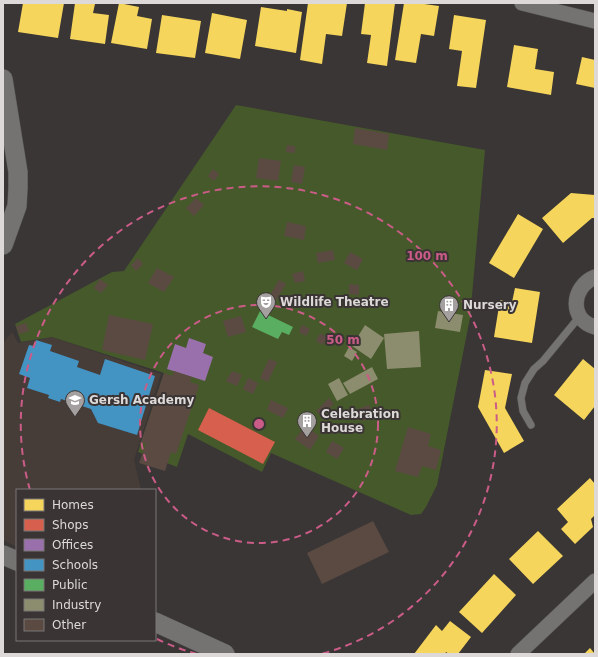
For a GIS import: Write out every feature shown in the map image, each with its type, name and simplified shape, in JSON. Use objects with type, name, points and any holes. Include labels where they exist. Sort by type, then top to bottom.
[{"type":"street","points":[[522,3],[595,21]]},
{"type":"street","points":[[3,79],[18,172],[18,188],[16,206],[3,245]]},
{"type":"street","points":[[595,277],[582,285],[578,292],[576,304],[580,316],[585,322],[595,327]]},
{"type":"street","points":[[3,555],[16,561]]},
{"type":"street","points":[[518,654],[595,581]]},
{"type":"street","points":[[156,622],[225,654]]},
{"type":"lane","points":[[531,425],[523,411],[521,398],[525,383],[534,369],[543,361],[580,316]]},
{"type":"shaded area","name":"Gersh Academy","points":[[12,332],[18,343],[52,337],[161,374],[134,460],[141,489],[16,489],[16,546],[3,540],[3,343]]},
{"type":"green space","points":[[236,105],[485,150],[470,318],[437,485],[421,514],[411,515],[271,453],[262,472],[188,434],[177,467],[138,452],[164,373],[52,337],[21,342],[15,324],[112,272],[124,271]]},
{"type":"building: Homes","points":[[23,3],[64,3],[58,38],[18,32]]},
{"type":"building: Homes","points":[[75,3],[95,4],[93,13],[109,15],[105,44],[70,39]]},
{"type":"building: Homes","points":[[119,3],[139,7],[137,16],[152,19],[147,49],[111,43]]},
{"type":"building: Homes","points":[[308,3],[347,3],[342,36],[326,34],[322,64],[300,60]]},
{"type":"building: Homes","points":[[365,3],[395,3],[387,66],[367,63],[371,35],[361,34]]},
{"type":"building: Homes","points":[[404,3],[439,6],[434,36],[421,34],[416,63],[395,60]]},
{"type":"building: Homes","points":[[261,7],[302,12],[296,53],[255,46]]},
{"type":"building: Homes","points":[[212,13],[247,20],[240,59],[205,53]]},
{"type":"building: Homes","points":[[162,15],[201,21],[195,58],[156,53]]},
{"type":"building: Homes","points":[[454,15],[486,20],[476,88],[457,86],[462,51],[449,49]]},
{"type":"building: Homes","points":[[514,45],[538,49],[535,69],[554,72],[551,95],[507,87]]},
{"type":"building: Homes","points":[[582,57],[595,60],[595,88],[576,84]]},
{"type":"building: Homes","points":[[571,193],[595,195],[595,218],[592,218],[563,243],[542,218]]},
{"type":"building: Homes","points":[[518,214],[543,229],[514,278],[489,263]]},
{"type":"building: Homes","points":[[515,288],[540,292],[532,343],[494,337],[500,300],[512,302]]},
{"type":"building: Homes","points":[[583,359],[595,369],[595,406],[584,420],[554,395]]},
{"type":"building: Homes","points":[[485,370],[512,374],[505,408],[524,441],[504,453],[478,407]]},
{"type":"building: Homes","points":[[590,478],[595,484],[595,515],[591,519],[593,527],[575,544],[561,529],[568,522],[557,509]]},
{"type":"building: Homes","points":[[538,531],[563,556],[533,584],[509,559]]},
{"type":"building: Homes","points":[[494,574],[516,595],[482,633],[459,612]]},
{"type":"building: Homes","points":[[450,621],[471,637],[458,654],[449,654],[446,652],[445,654],[414,654],[436,625],[442,631]]},
{"type":"building: Homes","points":[[590,648],[595,654],[584,654]]},
{"type":"building: Shops","points":[[209,408],[275,442],[263,464],[198,430]]},
{"type":"building: Offices","points":[[189,338],[206,344],[203,353],[213,357],[205,381],[167,369],[175,344],[186,348]]},
{"type":"building: Schools","points":[[36,340],[52,345],[50,351],[79,361],[77,367],[100,375],[105,359],[155,376],[137,435],[98,423],[91,409],[61,399],[60,402],[48,398],[49,395],[27,388],[30,378],[19,374],[29,345],[34,346]]},
{"type":"building: Public","name":"Wildlife Theatre","points":[[260,311],[293,327],[289,335],[282,332],[278,339],[252,327]]},
{"type":"building: Industry","name":"Nursery","points":[[438,311],[463,315],[460,332],[435,328]]},
{"type":"building: Industry","points":[[365,325],[384,338],[371,359],[352,346]]},
{"type":"building: Industry","points":[[419,331],[421,367],[387,369],[384,334]]},
{"type":"building: Industry","points":[[349,347],[357,352],[352,361],[344,356]]},
{"type":"building: Industry","points":[[372,367],[378,379],[350,394],[343,383]]},
{"type":"building: Industry","points":[[339,378],[348,395],[337,401],[328,384]]},
{"type":"building: Other","points":[[355,128],[389,134],[387,150],[353,144]]},
{"type":"building: Other","points":[[287,145],[295,146],[295,153],[286,152]]},
{"type":"building: Other","points":[[259,158],[281,161],[278,181],[256,178]]},
{"type":"building: Other","points":[[294,165],[305,167],[302,184],[291,182]]},
{"type":"building: Other","points":[[213,169],[219,174],[214,181],[208,176]]},
{"type":"building: Other","points":[[196,198],[204,205],[194,216],[186,208]]},
{"type":"building: Other","points":[[287,222],[306,226],[304,240],[284,236]]},
{"type":"building: Other","points":[[333,250],[335,260],[318,263],[316,253]]},
{"type":"building: Other","points":[[350,252],[363,259],[357,270],[344,263]]},
{"type":"building: Other","points":[[138,258],[143,264],[136,271],[131,265]]},
{"type":"building: Other","points":[[157,268],[174,277],[164,292],[148,283]]},
{"type":"building: Other","points":[[303,271],[305,281],[295,283],[292,274]]},
{"type":"building: Other","points":[[100,279],[108,285],[101,293],[94,288]]},
{"type":"building: Other","points":[[279,280],[286,284],[275,302],[269,297]]},
{"type":"building: Other","points":[[349,284],[359,285],[359,295],[349,294]]},
{"type":"building: Other","points":[[109,315],[153,324],[145,360],[102,350]]},
{"type":"building: Other","points":[[241,316],[246,332],[228,337],[223,321]]},
{"type":"building: Other","points":[[26,323],[29,331],[19,334],[16,326]]},
{"type":"building: Other","points":[[302,325],[310,329],[306,336],[299,332]]},
{"type":"building: Other","points":[[320,333],[327,337],[323,345],[316,341]]},
{"type":"building: Other","points":[[269,359],[277,362],[268,382],[260,378]]},
{"type":"building: Other","points":[[174,371],[192,377],[190,382],[199,385],[176,454],[171,452],[165,471],[139,463],[146,444],[141,442],[164,373],[172,376]]},
{"type":"building: Other","points":[[232,371],[242,375],[237,386],[226,381]]},
{"type":"building: Other","points":[[248,378],[258,383],[253,394],[243,389]]},
{"type":"building: Other","points":[[329,398],[334,404],[321,416],[316,411]]},
{"type":"building: Other","points":[[271,400],[288,408],[283,418],[267,410]]},
{"type":"building: Other","points":[[369,405],[374,417],[362,421],[358,409]]},
{"type":"building: Other","name":"Celebration House","points":[[305,426],[319,436],[310,450],[295,439]]},
{"type":"building: Other","points":[[408,427],[431,434],[428,446],[441,450],[436,470],[422,466],[418,477],[395,471]]},
{"type":"building: Other","points":[[332,441],[344,448],[337,459],[326,452]]},
{"type":"building: Other","points":[[373,521],[389,552],[322,584],[307,553]]},
{"type":"place","name":"Wildlife Theatre","points":[[266,319]]},
{"type":"place","name":"Nursery","points":[[449,322]]},
{"type":"place","name":"Gersh Academy","points":[[75,417]]},
{"type":"place","name":"Celebration House","points":[[307,438]]}]
